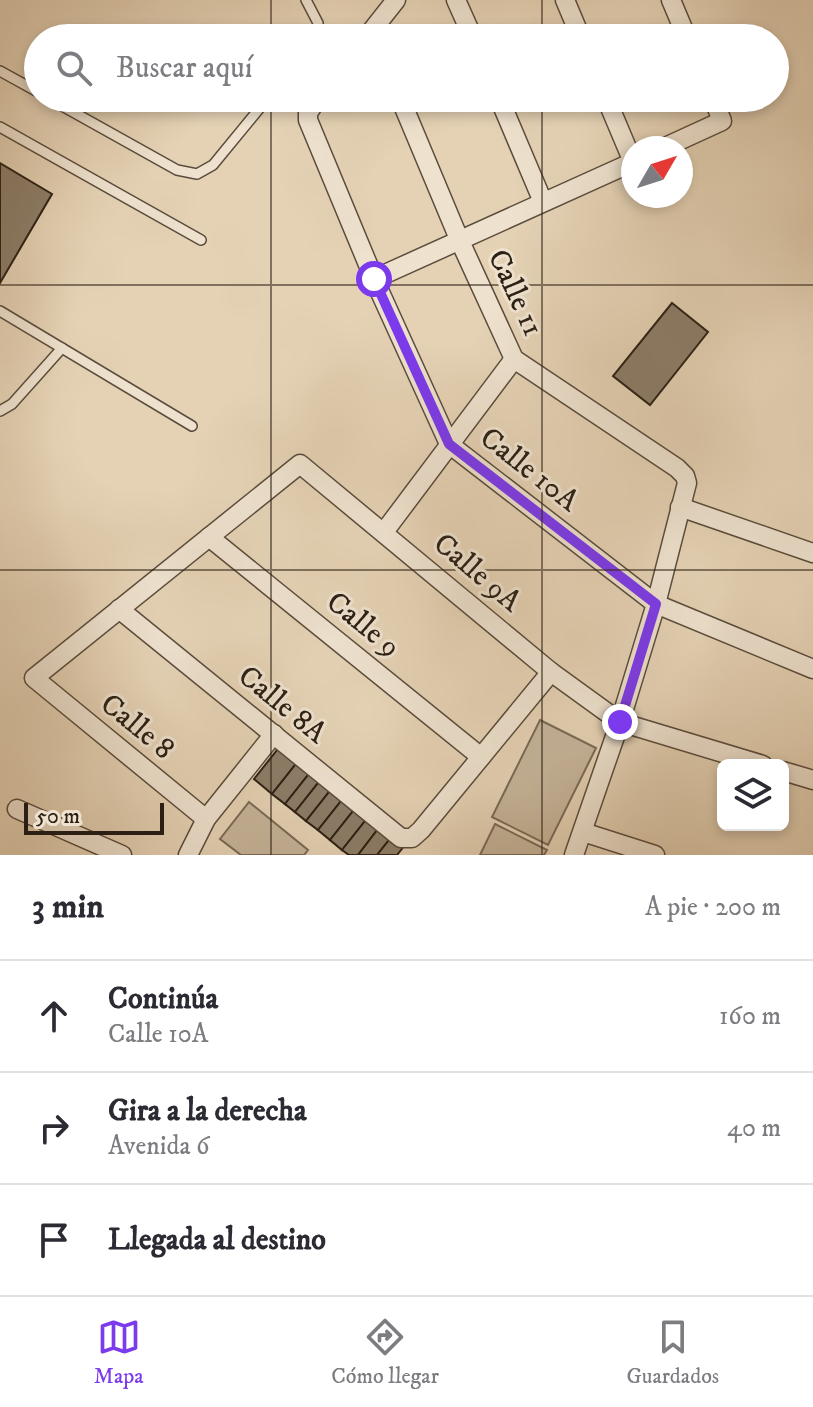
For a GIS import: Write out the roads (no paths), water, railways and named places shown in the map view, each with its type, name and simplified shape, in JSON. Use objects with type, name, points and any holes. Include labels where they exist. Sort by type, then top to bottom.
[{"type":"street","points":[[379,24],[396,0]]},
{"type":"street","points":[[456,0],[467,24]]},
{"type":"street","points":[[565,0],[575,24]]},
{"type":"street","points":[[671,0],[681,24]]},
{"type":"street","name":"Calle 10A","points":[[309,112],[308,120],[374,279],[449,444],[656,604],[813,669]]},
{"type":"street","name":"Calle 11","points":[[406,112],[514,359],[677,468],[687,483],[680,507]]},
{"type":"street","points":[[505,112],[543,202]]},
{"type":"street","points":[[612,112],[622,136]]},
{"type":"street","points":[[689,136],[722,121],[718,112]]},
{"type":"street","points":[[374,279],[621,167]]},
{"type":"street","points":[[384,532],[514,359]]},
{"type":"street","name":"Calle 9A","points":[[209,537],[300,464],[551,672],[620,722],[743,759]]},
{"type":"street","points":[[574,855],[620,722],[656,604],[680,507],[813,553]]},
{"type":"street","points":[[119,609],[209,537]]},
{"type":"street","name":"Calle 9","points":[[209,537],[481,757]]},
{"type":"street","name":"Calle 8","points":[[119,609],[34,678],[206,819]]},
{"type":"street","name":"Calle 8A","points":[[119,609],[401,838],[412,838],[421,830],[481,757]]},
{"type":"street","points":[[481,757],[551,672]]},
{"type":"street","points":[[188,855],[206,819],[274,734]]},
{"type":"street","points":[[789,773],[813,780]]},
{"type":"street","points":[[17,809],[122,855]]},
{"type":"street","points":[[583,832],[655,855]]},
{"type":"lane","points":[[306,0],[318,24]]},
{"type":"lane","points":[[0,71],[24,84]]},
{"type":"lane","points":[[73,112],[177,170],[197,174],[213,165],[257,112]]},
{"type":"lane","points":[[0,127],[201,240]]},
{"type":"lane","points":[[0,311],[192,426]]},
{"type":"lane","points":[[0,411],[12,404],[62,348]]}]
